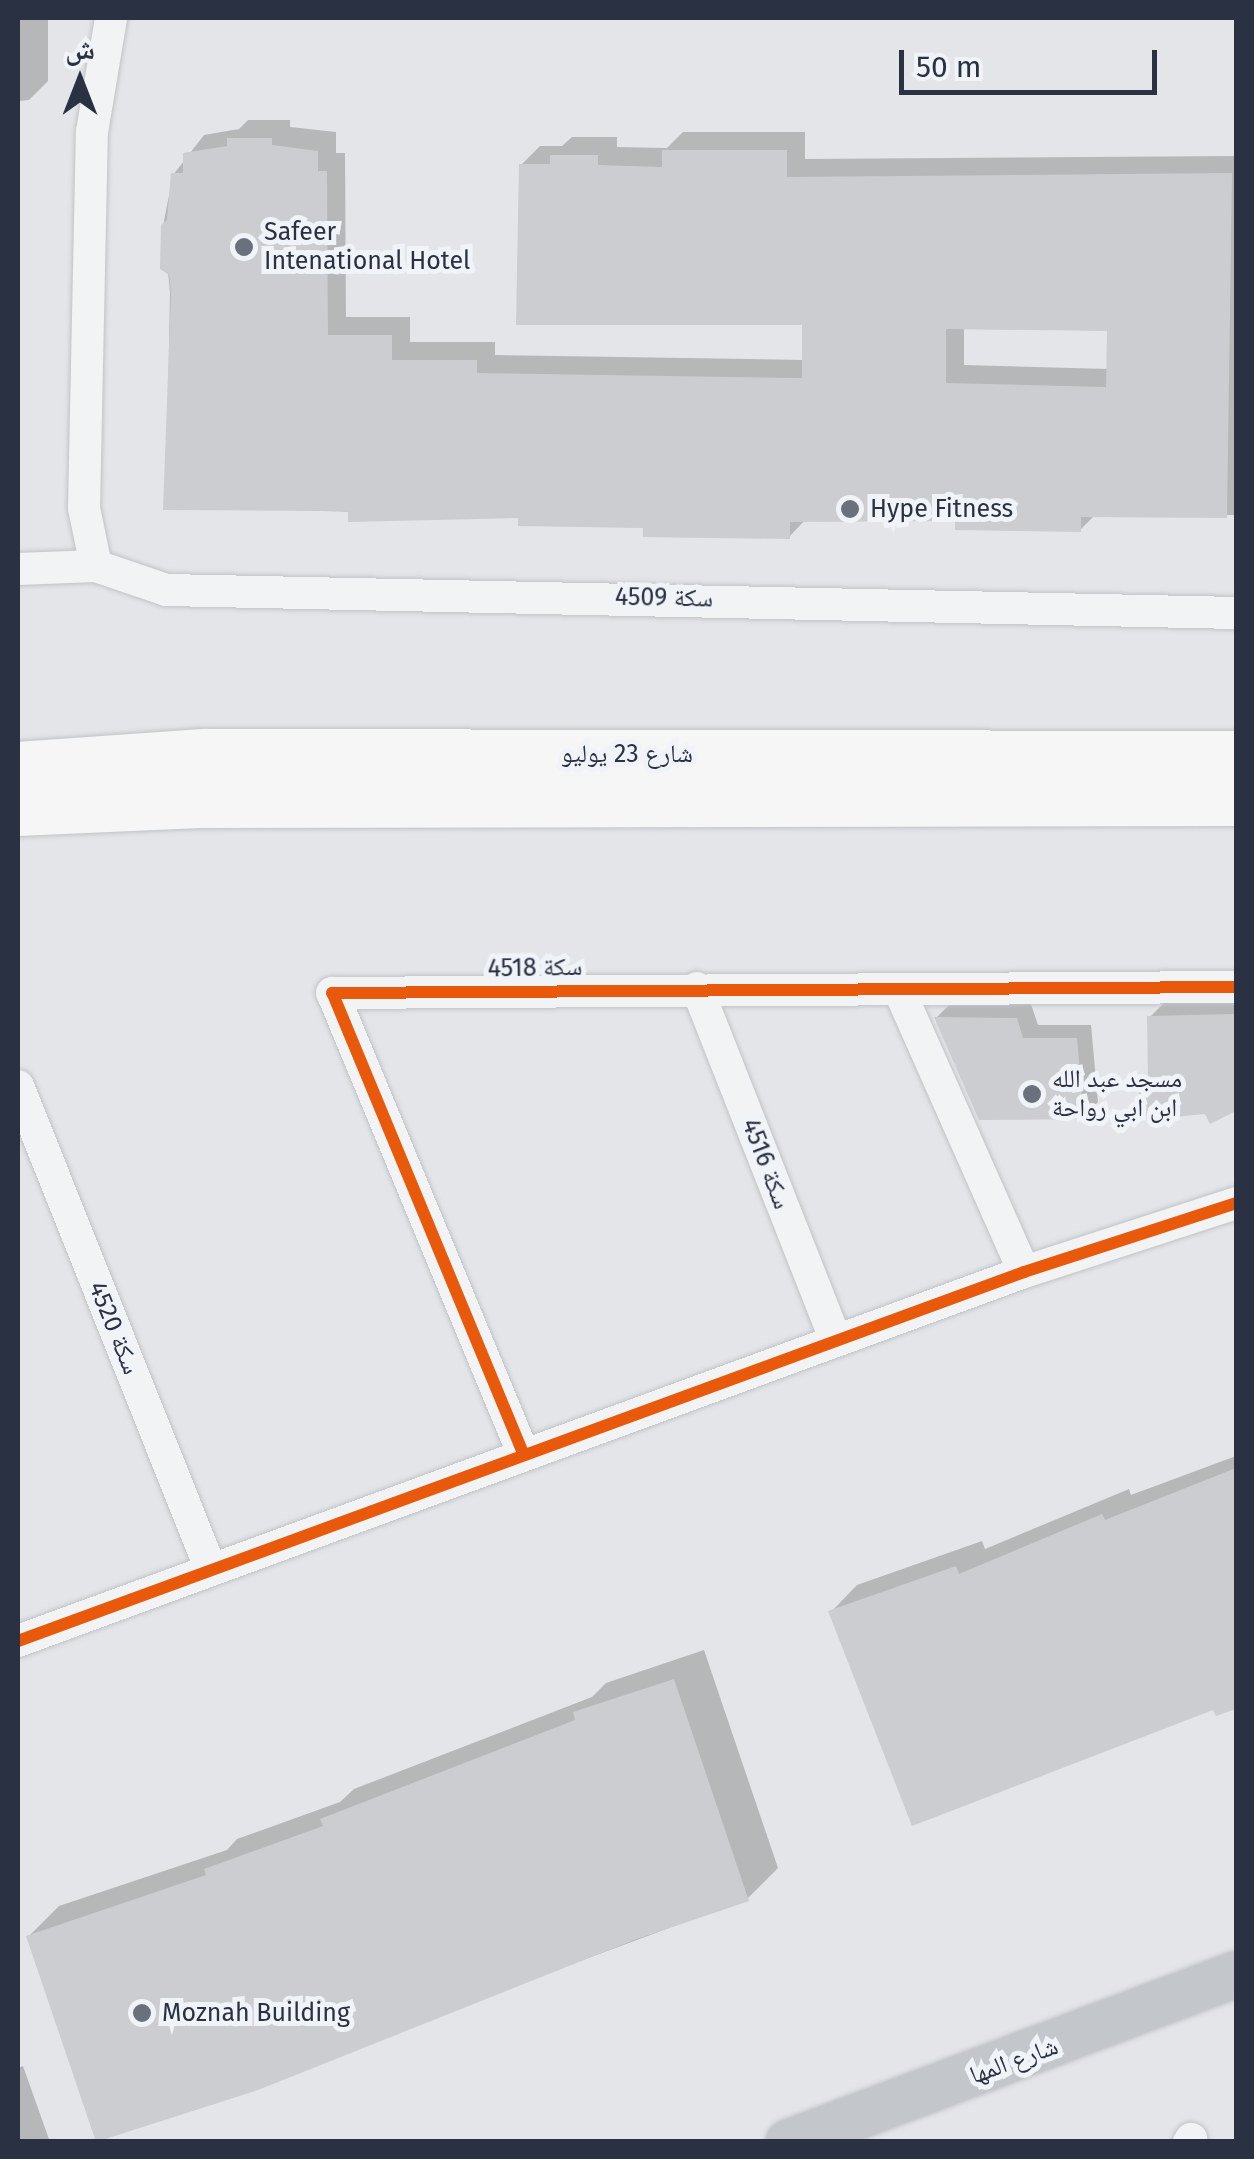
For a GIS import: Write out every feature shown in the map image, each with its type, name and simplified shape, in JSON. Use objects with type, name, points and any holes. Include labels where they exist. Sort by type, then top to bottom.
[{"type":"main road","name":"شارع 23 يوليو","points":[[18,767],[204,754],[1236,756]]},
{"type":"main road","name":"شارع 23 يوليو","points":[[18,811],[200,802],[1236,800]]},
{"type":"street","points":[[96,566],[84,508],[92,132],[111,18]]},
{"type":"street","name":"سكة 4509","points":[[18,569],[96,566],[166,590],[1236,613]]},
{"type":"street","name":"سكة 4518","points":[[522,1453],[332,993],[1236,987]]},
{"type":"street","name":"سكة 4516","points":[[697,988],[836,1341]]},
{"type":"street","points":[[900,992],[1024,1272]]},
{"type":"street","name":"سكة 4520","points":[[18,1086],[211,1570]]},
{"type":"street","points":[[18,1642],[522,1453],[1024,1272],[1236,1204]]},
{"type":"street","name":"شارع المها","points":[[788,2142],[1236,1974]]},
{"type":"building","points":[[227,138],[272,138],[272,145],[318,151],[318,171],[327,171],[328,335],[392,335],[392,360],[477,360],[477,373],[802,378],[802,325],[516,325],[519,164],[550,164],[550,155],[598,155],[598,165],[662,167],[662,150],[787,150],[787,177],[1232,173],[1227,518],[1081,517],[1081,532],[955,530],[955,521],[790,522],[790,539],[643,537],[643,528],[518,526],[518,518],[348,522],[348,511],[163,510],[171,293],[169,275],[160,269],[161,225],[167,220],[171,173],[183,173],[183,153],[227,146]],"holes":[[[946,329],[1107,331],[1106,387],[946,383]]]},
{"type":"building","points":[[1236,1014],[1236,1111],[1210,1124],[1205,1114],[1141,1120],[1138,1081],[1148,1080],[1147,1016]]},
{"type":"building","name":"مسجد عبد الله ابن ابي رواحة","points":[[934,1017],[1017,1018],[1023,1038],[1077,1038],[1084,1119],[979,1120]]},
{"type":"building","points":[[1236,1468],[1236,1709],[1216,1716],[1213,1710],[912,1826],[828,1611],[956,1566],[959,1574],[1102,1514],[1105,1520]]},
{"type":"building","points":[[674,1679],[749,1901],[634,1940],[258,2090],[96,2142],[26,1936],[206,1875],[204,1869],[323,1826],[320,1819],[575,1720],[573,1712]]},
{"type":"cycle path","points":[[523,1453],[332,993],[1236,987]]},
{"type":"cycle path","points":[[18,1641],[1024,1272],[1236,1203]]},
{"type":"place","name":"Safeer Intenational Hotel","points":[[244,247]]},
{"type":"place","name":"Hype Fitness","points":[[850,509]]},
{"type":"place","name":"مسجد عبد الله ابن ابي رواحة","points":[[1032,1094]]},
{"type":"place","name":"Moznah Building","points":[[142,2013]]}]
